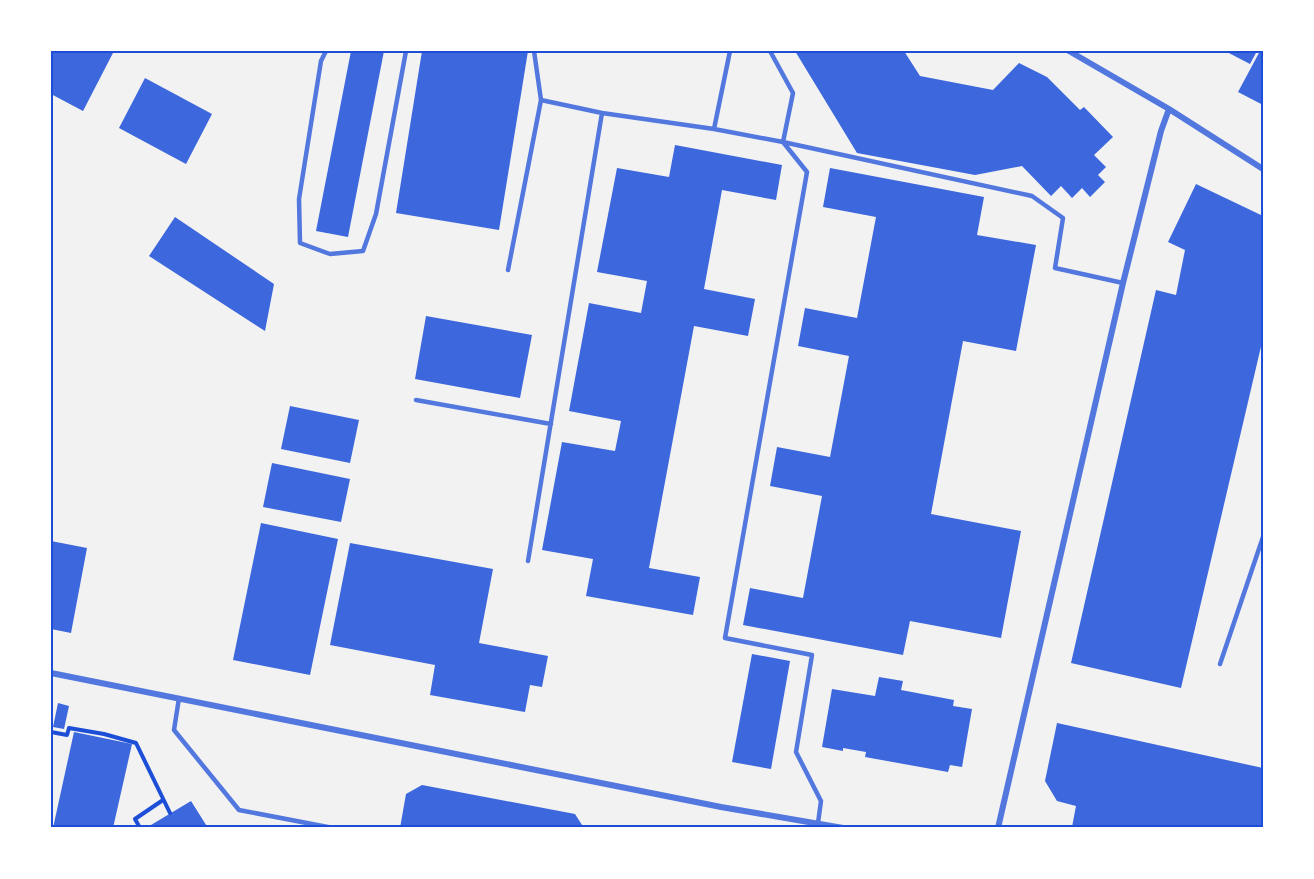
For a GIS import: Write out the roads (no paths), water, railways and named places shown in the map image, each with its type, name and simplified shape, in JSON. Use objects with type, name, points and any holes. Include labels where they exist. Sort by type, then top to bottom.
[{"type":"street","points":[[1069,51],[1169,109],[1263,169]]},
{"type":"street","points":[[998,828],[1123,283],[1159,138],[1169,109]]},
{"type":"street","points":[[51,673],[698,802],[843,828]]},
{"type":"lane","points":[[326,51],[321,61],[299,199],[300,243],[330,254],[363,251],[376,214],[406,51]]},
{"type":"lane","points":[[508,270],[540,99],[534,51]]},
{"type":"lane","points":[[714,129],[730,51]]},
{"type":"lane","points":[[770,51],[793,93],[783,142]]},
{"type":"lane","points":[[540,99],[602,113],[714,129],[783,142],[1032,196],[1063,218],[1055,268],[1123,283]]},
{"type":"lane","points":[[528,561],[602,113]]},
{"type":"lane","points":[[783,142],[807,172],[725,638],[812,655],[796,752],[821,801],[818,823]]},
{"type":"lane","points":[[416,400],[551,424]]},
{"type":"lane","points":[[1220,664],[1263,537]]},
{"type":"lane","points":[[179,698],[174,730],[239,810],[333,828]]}]
